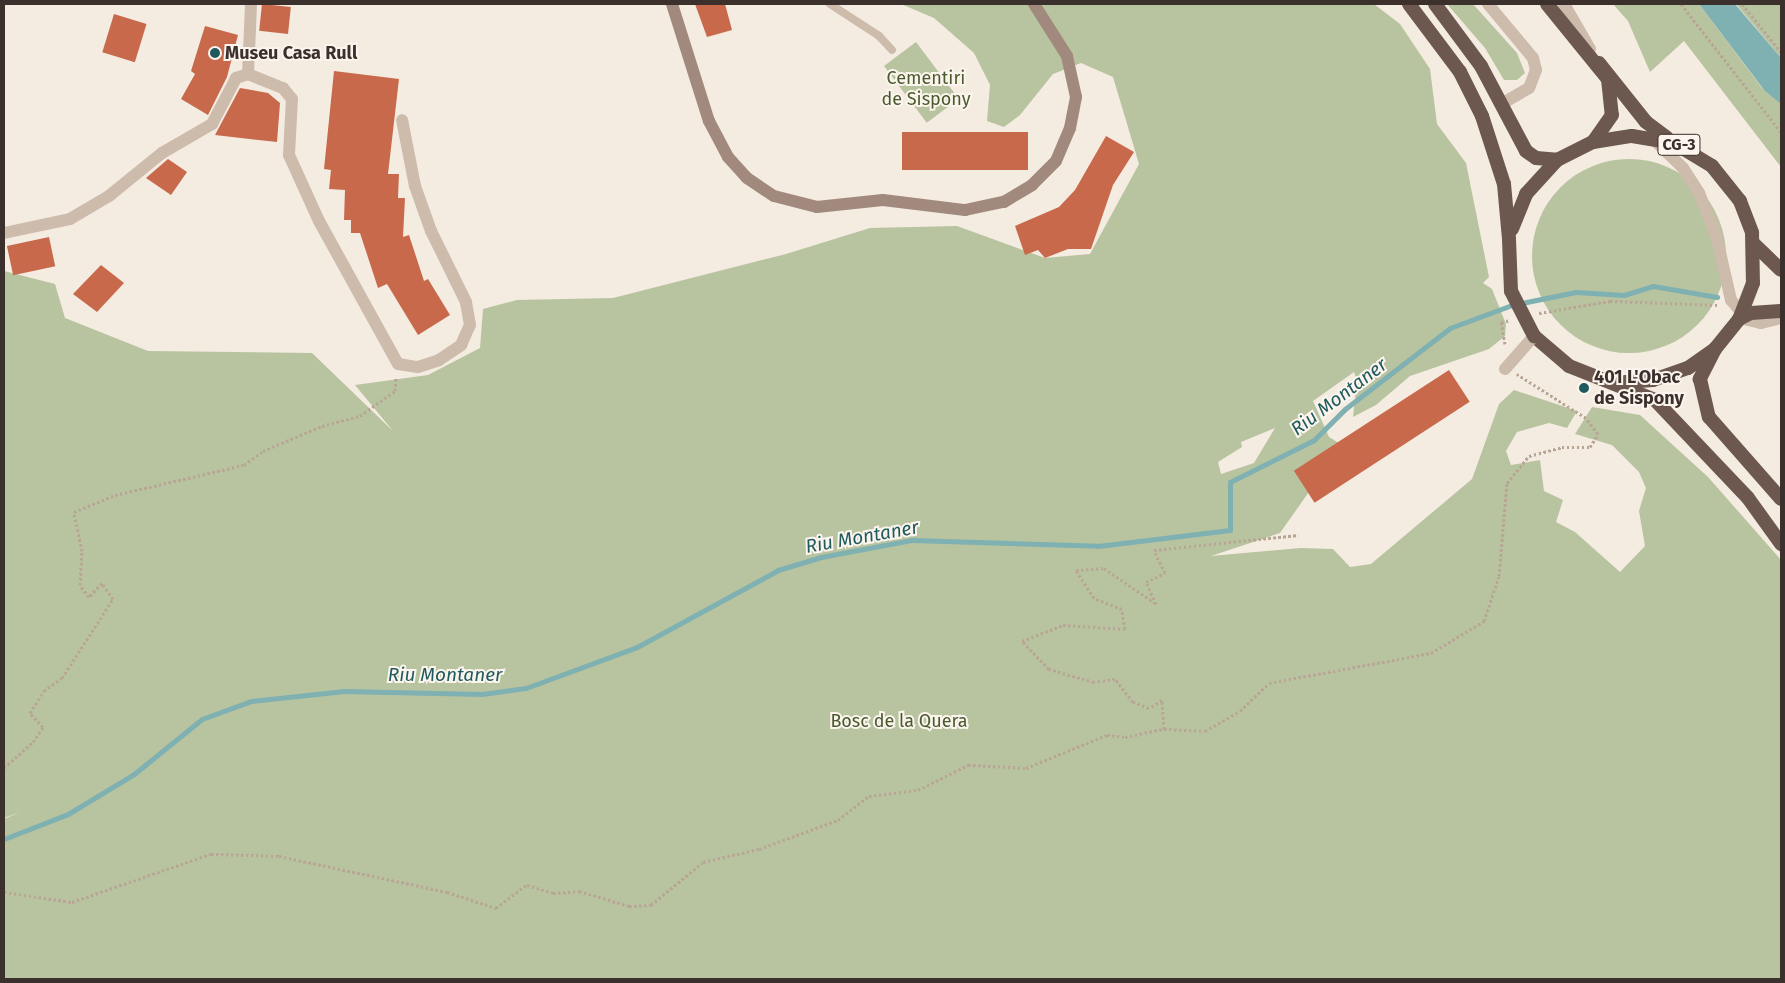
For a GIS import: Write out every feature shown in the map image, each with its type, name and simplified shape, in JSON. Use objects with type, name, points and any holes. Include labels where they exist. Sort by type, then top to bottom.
[{"type":"highway","name":"CG-3","points":[[1409,4],[1460,72],[1491,141],[1504,184],[1511,291],[1534,336],[1568,366],[1647,395],[1678,421],[1748,498],[1781,544]]},
{"type":"highway","points":[[1434,4],[1469,47],[1502,104],[1516,134],[1536,158],[1556,160]]},
{"type":"highway","points":[[1548,4],[1599,63],[1646,122],[1674,143]]},
{"type":"highway","points":[[1593,142],[1612,115],[1608,79],[1599,63]]},
{"type":"highway","name":"CG-3","points":[[1509,239],[1526,194],[1556,160],[1593,142],[1632,136],[1674,143],[1703,158],[1728,182],[1745,211],[1754,244],[1753,282],[1739,319],[1715,349],[1700,379],[1709,417],[1781,499]]},
{"type":"highway","points":[[1754,244],[1781,270]]},
{"type":"highway","points":[[1739,319],[1751,313],[1781,311]]},
{"type":"highway","name":"CG-3","points":[[1611,381],[1634,383],[1671,376],[1715,349]]},
{"type":"main road","points":[[672,4],[709,121],[728,157],[747,178],[774,196],[817,207],[883,200],[965,210],[1004,202],[1032,185],[1056,161],[1070,128],[1076,97],[1067,56],[1034,4]]},
{"type":"street","points":[[248,74],[251,4]]},
{"type":"street","points":[[1488,4],[1533,58],[1536,70],[1530,88],[1502,104]]},
{"type":"street","points":[[1564,4],[1621,98],[1699,193],[1716,235],[1732,300],[1748,320],[1762,324],[1781,318]]},
{"type":"street","points":[[4,233],[70,219],[109,196],[162,153],[212,124],[236,78],[248,74],[283,88],[292,99],[289,155],[335,256],[366,302],[398,364],[418,367],[439,360],[461,345],[470,326],[466,302],[431,231],[415,186],[402,120]]},
{"type":"street","points":[[1509,370],[1534,336]]},
{"type":"lane","points":[[830,4],[879,36],[892,50]]},
{"type":"path","points":[[1681,4],[1781,132]]},
{"type":"path","points":[[1742,4],[1781,52]]},
{"type":"path","points":[[1530,316],[1610,302],[1673,300],[1724,306],[1732,300]]},
{"type":"path","points":[[1505,344],[1501,322],[1520,318]]},
{"type":"path","points":[[4,768],[33,742],[43,727],[30,712],[44,691],[62,678],[113,599],[102,583],[88,597],[80,586],[82,551],[74,512],[115,495],[244,465],[263,451],[322,426],[360,416],[395,391],[398,364]]},
{"type":"path","points":[[4,892],[72,902],[211,854],[308,862],[447,892],[496,908],[527,885],[554,893],[579,891],[629,906],[651,905],[703,862],[759,849],[838,820],[869,796],[918,790],[968,766],[1026,768],[1107,735],[1125,737],[1164,729],[1205,731],[1240,711],[1269,683],[1431,653],[1484,621],[1499,576],[1507,483],[1529,456],[1590,447],[1598,434],[1586,418],[1509,370]]},
{"type":"path","points":[[1164,729],[1162,700],[1149,708],[1132,702],[1115,679],[1094,682],[1049,669],[1022,641],[1063,625],[1125,628],[1122,609],[1094,598],[1076,570],[1104,568],[1156,604],[1146,582],[1165,573],[1154,550],[1298,535]]},
{"type":"green space","name":"Bosc de la Quera","points":[[901,4],[1374,4],[1400,24],[1430,69],[1437,124],[1466,163],[1489,277],[1483,283],[1492,289],[1506,324],[1505,336],[1489,349],[1410,376],[1376,405],[1353,417],[1357,381],[1354,372],[1313,401],[1329,437],[1342,445],[1280,533],[1211,556],[1301,548],[1333,549],[1350,567],[1371,564],[1472,479],[1499,404],[1514,390],[1577,411],[1567,428],[1549,423],[1517,432],[1506,451],[1511,465],[1540,460],[1544,491],[1563,500],[1556,522],[1575,532],[1620,572],[1645,546],[1639,511],[1646,488],[1639,472],[1612,445],[1575,434],[1592,407],[1640,415],[1708,477],[1781,560],[1781,979],[4,979],[4,819],[20,812],[4,818],[4,271],[55,284],[65,318],[148,351],[312,353],[393,431],[355,385],[428,375],[480,348],[483,309],[517,300],[613,298],[786,254],[870,228],[957,226],[1045,258],[1090,254],[1139,164],[1113,77],[1081,63],[1053,74],[1020,115],[1004,127],[987,121],[990,85],[974,53],[934,18]],"holes":[[[1275,428],[1254,463],[1221,474],[1218,462],[1242,447],[1241,442]]]},
{"type":"green space","points":[[1447,4],[1473,4],[1517,53],[1525,73],[1517,80],[1504,80],[1485,48]]},
{"type":"green space","points":[[1613,4],[1699,4],[1762,88],[1781,103],[1781,167],[1684,41],[1650,72],[1628,21]]},
{"type":"green space","points":[[1736,4],[1781,4],[1781,58]]},
{"type":"green space","name":"Cementiri de Sispony","points":[[916,42],[959,99],[927,123],[884,66]]},
{"type":"green space","points":[[1629,159],[1657,163],[1675,171],[1683,175],[1704,195],[1710,202],[1722,228],[1726,256],[1722,284],[1714,302],[1710,310],[1690,331],[1683,337],[1657,349],[1629,353],[1601,349],[1583,341],[1575,337],[1554,317],[1548,310],[1536,284],[1532,256],[1536,228],[1544,210],[1548,202],[1568,181],[1575,175],[1601,163]]},
{"type":"water","points":[[1699,4],[1735,4],[1781,58],[1781,104],[1764,90]]},
{"type":"building","points":[[262,4],[291,7],[288,34],[259,31]]},
{"type":"building","points":[[695,4],[725,4],[732,30],[707,37]]},
{"type":"building","points":[[114,14],[147,24],[135,62],[102,52]]},
{"type":"building","name":"Museu Casa Rull","points":[[205,26],[238,35],[227,77],[208,115],[181,99],[195,74],[191,71]]},
{"type":"building","points":[[334,71],[399,79],[388,174],[399,174],[398,198],[405,198],[403,237],[409,235],[424,281],[428,279],[450,315],[418,335],[387,284],[378,288],[360,233],[351,233],[351,220],[344,220],[345,190],[329,189],[331,170],[324,169]]},
{"type":"building","points":[[240,88],[268,93],[280,103],[277,142],[215,135]]},
{"type":"building","points":[[902,132],[1028,132],[1028,170],[902,170]]},
{"type":"building","points":[[1106,136],[1134,152],[1113,185],[1091,249],[1068,249],[1045,258],[1038,250],[1025,255],[1015,226],[1059,207],[1075,190]]},
{"type":"building","points":[[168,159],[187,172],[171,195],[146,178]]},
{"type":"building","points":[[49,237],[55,266],[13,275],[7,246]]},
{"type":"building","points":[[101,265],[124,283],[97,312],[73,294]]},
{"type":"building","points":[[1449,370],[1470,402],[1315,503],[1294,471]]},
{"type":"waterway","name":"Riu Montaner","points":[[4,839],[68,814],[134,774],[202,719],[251,701],[344,691],[482,694],[526,688],[637,647],[778,570],[821,557],[912,540],[1098,546],[1230,530],[1230,482],[1314,440],[1345,409],[1450,328],[1512,305],[1576,292],[1624,295],[1653,286],[1717,297]]},
{"type":"place","name":"Museu Casa Rull","points":[[215,53]]},
{"type":"place","name":"401 L'Obac de Sispony","points":[[1584,388]]}]
